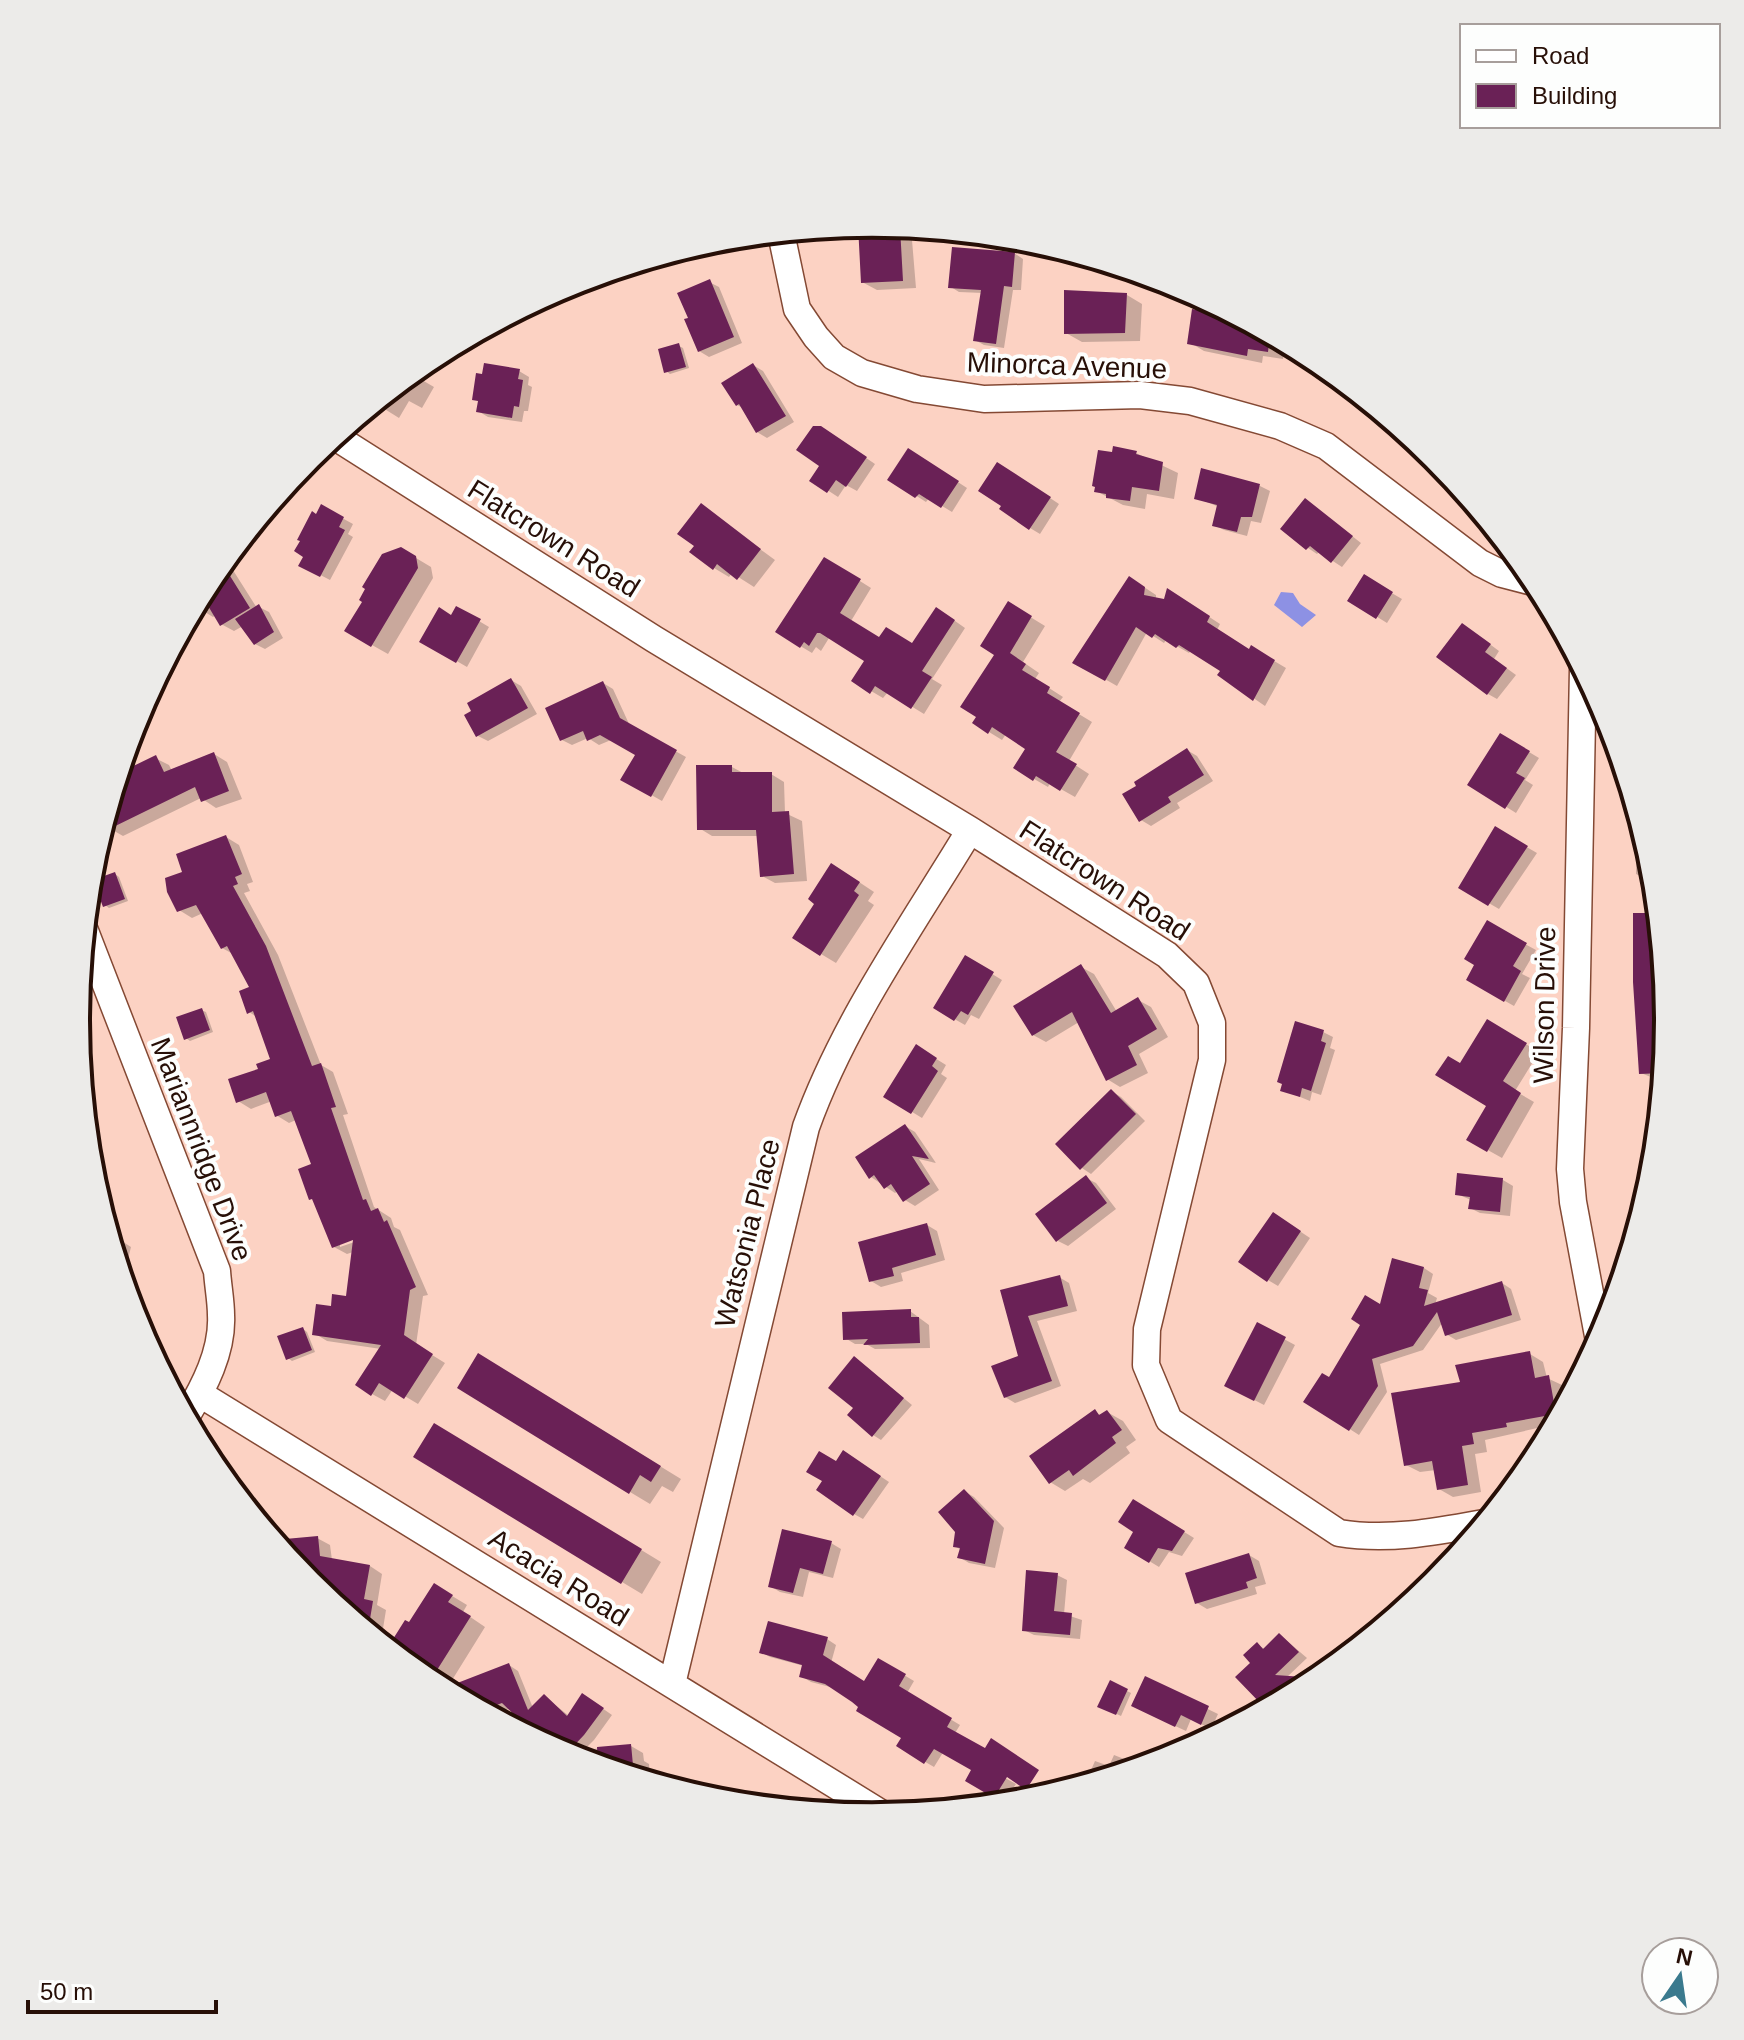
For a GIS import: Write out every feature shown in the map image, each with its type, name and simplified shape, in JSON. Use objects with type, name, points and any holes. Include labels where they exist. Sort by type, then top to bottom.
[{"type":"street","name":"Minorca Avenue","points":[[783,244],[797,309],[834,357],[862,373],[917,389],[984,399],[1153,396],[1190,401],[1280,426],[1326,446],[1480,563],[1516,578]]},
{"type":"street","name":"Flatcrown Road","points":[[345,443],[654,639],[970,830],[1167,955],[1196,983],[1212,1023],[1212,1060],[1147,1329],[1146,1365],[1169,1420],[1339,1533],[1367,1537],[1401,1536],[1468,1525]]},
{"type":"street","name":"Wilson Drive","points":[[1582,695],[1570,1169],[1573,1202],[1595,1317]]},
{"type":"street","name":"Watsonia Place","points":[[672,1684],[806,1127],[844,1038],[970,830]]},
{"type":"street","name":"Mariannridge Drive","points":[[92,980],[217,1271],[222,1319],[214,1359],[193,1406]]},
{"type":"street","name":"Acacia Road","points":[[200,1394],[862,1802]]},
{"type":"street","points":[[203,1424],[245,1422]]},
{"type":"water","points":[[1281,592],[1293,593],[1300,604],[1316,615],[1302,627],[1274,605]]},
{"type":"building","points":[[859,239],[901,239],[903,281],[861,283]]},
{"type":"building","points":[[952,247],[1015,252],[1012,287],[1004,286],[996,344],[973,341],[981,290],[948,288]]},
{"type":"building","points":[[710,279],[734,337],[698,352],[677,293]]},
{"type":"building","points":[[1064,290],[1127,293],[1125,333],[1064,334]]},
{"type":"building","points":[[1192,309],[1263,343],[1269,347],[1268,352],[1248,349],[1247,356],[1187,344]]},
{"type":"building","points":[[679,343],[686,367],[664,373],[658,349]]},
{"type":"building","points":[[484,363],[520,369],[518,379],[523,380],[519,407],[514,406],[512,418],[476,412],[478,401],[472,400],[476,373],[482,374]]},
{"type":"building","points":[[753,363],[786,416],[756,433],[739,404],[736,406],[721,383]]},
{"type":"building","points":[[813,426],[821,426],[867,457],[846,487],[836,480],[827,493],[809,481],[819,466],[796,450]]},
{"type":"building","points":[[1113,446],[1137,451],[1136,454],[1163,462],[1159,491],[1132,487],[1130,501],[1106,498],[1106,494],[1094,492],[1095,487],[1092,486],[1098,450],[1112,452]]},
{"type":"building","points":[[908,448],[959,481],[941,508],[919,494],[915,498],[887,480]]},
{"type":"building","points":[[997,462],[1051,497],[1029,530],[978,491]]},
{"type":"building","points":[[1201,468],[1260,484],[1252,517],[1241,517],[1237,532],[1212,526],[1217,505],[1194,499]]},
{"type":"building","points":[[1305,498],[1353,536],[1331,563],[1310,546],[1306,550],[1280,529]]},
{"type":"building","points":[[701,503],[761,549],[737,580],[717,564],[713,570],[689,552],[694,546],[677,534]]},
{"type":"building","points":[[321,504],[344,517],[339,527],[345,530],[320,577],[298,566],[303,557],[294,551],[312,511],[316,514]]},
{"type":"building","points":[[401,547],[416,556],[418,568],[371,647],[344,631],[362,602],[359,600],[365,589],[362,587],[382,554]]},
{"type":"building","points":[[824,557],[861,579],[840,613],[879,637],[886,627],[912,643],[936,607],[955,620],[922,671],[932,677],[911,709],[875,686],[870,694],[851,681],[864,661],[820,633],[809,646],[804,642],[800,648],[775,632]]},
{"type":"building","points":[[1364,574],[1393,592],[1376,619],[1347,601]]},
{"type":"building","points":[[230,575],[250,608],[220,626],[209,607]]},
{"type":"building","points":[[1129,576],[1145,587],[1144,595],[1164,599],[1167,588],[1210,616],[1207,622],[1249,649],[1251,645],[1275,660],[1253,701],[1217,675],[1220,671],[1179,645],[1176,648],[1155,634],[1152,638],[1136,627],[1105,681],[1072,663]]},
{"type":"building","points":[[1008,601],[1032,616],[1010,653],[1026,664],[1022,670],[1050,687],[1047,693],[1080,713],[1056,752],[1077,764],[1060,791],[1036,776],[1033,781],[1013,768],[1025,749],[992,727],[988,734],[972,723],[976,717],[960,707],[994,655],[980,646]]},
{"type":"building","points":[[259,604],[274,632],[254,645],[235,619]]},
{"type":"building","points":[[456,606],[481,619],[456,663],[419,642],[439,607],[451,615]]},
{"type":"building","points":[[1462,623],[1491,644],[1485,652],[1507,668],[1487,695],[1436,657]]},
{"type":"building","points":[[511,678],[528,708],[476,737],[464,715],[471,711],[467,703]]},
{"type":"building","points":[[603,681],[620,718],[677,750],[651,797],[620,780],[635,755],[600,735],[587,741],[583,731],[560,741],[545,708]]},
{"type":"building","points":[[1500,733],[1530,751],[1516,773],[1525,778],[1505,809],[1467,785]]},
{"type":"building","points":[[1187,748],[1204,775],[1168,797],[1171,802],[1139,822],[1122,794],[1136,786],[1134,782]]},
{"type":"building","points":[[214,752],[229,791],[201,802],[195,787],[115,826],[133,766],[156,755],[164,772]]},
{"type":"building","points":[[696,765],[732,765],[732,772],[772,772],[772,812],[789,811],[794,874],[760,877],[756,830],[697,830]]},
{"type":"building","points":[[1495,826],[1528,846],[1488,906],[1458,888]]},
{"type":"building","points":[[226,835],[242,874],[235,877],[238,884],[233,886],[266,946],[312,1066],[321,1063],[336,1107],[331,1108],[363,1200],[366,1199],[371,1211],[378,1208],[384,1222],[387,1220],[416,1287],[410,1290],[404,1335],[433,1354],[404,1399],[379,1383],[371,1396],[355,1385],[381,1345],[312,1335],[316,1304],[331,1306],[332,1294],[346,1296],[353,1240],[332,1248],[298,1169],[311,1164],[291,1111],[275,1117],[266,1092],[236,1103],[228,1079],[258,1069],[256,1064],[270,1059],[253,1011],[247,1014],[239,991],[249,987],[227,946],[221,949],[196,905],[177,912],[167,892],[165,878],[182,872],[176,854]]},
{"type":"building","points":[[831,863],[860,882],[854,891],[859,895],[820,956],[792,938],[814,904],[808,899]]},
{"type":"building","points":[[115,872],[125,899],[103,907],[100,899],[104,876]]},
{"type":"building","points":[[1633,913],[1646,913],[1654,1020],[1652,1073],[1639,1074],[1633,982]]},
{"type":"building","points":[[1487,920],[1527,943],[1513,966],[1521,971],[1504,1002],[1466,980],[1474,965],[1464,959]]},
{"type":"building","points":[[965,955],[994,972],[968,1015],[961,1011],[954,1021],[933,1008]]},
{"type":"building","points":[[1081,964],[1111,1013],[1138,997],[1157,1029],[1128,1046],[1137,1065],[1106,1081],[1072,1012],[1032,1036],[1013,1006]]},
{"type":"building","points":[[202,1008],[210,1030],[184,1040],[176,1017]]},
{"type":"building","points":[[1487,1019],[1527,1043],[1503,1081],[1521,1093],[1487,1152],[1466,1140],[1486,1106],[1435,1075],[1448,1056],[1460,1063]]},
{"type":"building","points":[[1295,1021],[1324,1030],[1321,1041],[1326,1043],[1311,1091],[1302,1088],[1300,1097],[1280,1091],[1282,1084],[1277,1082]]},
{"type":"building","points":[[916,1044],[937,1058],[932,1066],[938,1071],[911,1114],[883,1097]]},
{"type":"building","points":[[1111,1089],[1136,1114],[1080,1170],[1055,1144]]},
{"type":"building","points":[[905,1124],[929,1159],[912,1156],[930,1184],[903,1202],[891,1184],[884,1189],[874,1175],[869,1179],[855,1157]]},
{"type":"building","points":[[1457,1173],[1503,1178],[1500,1212],[1468,1209],[1470,1197],[1455,1195]]},
{"type":"building","points":[[1086,1175],[1107,1203],[1056,1242],[1035,1214]]},
{"type":"building","points":[[1273,1212],[1301,1231],[1267,1282],[1238,1262]]},
{"type":"building","points":[[927,1223],[936,1255],[892,1268],[894,1276],[869,1282],[858,1242]]},
{"type":"building","points":[[1392,1258],[1424,1267],[1419,1288],[1428,1290],[1424,1306],[1502,1281],[1512,1315],[1445,1336],[1437,1312],[1413,1346],[1372,1359],[1378,1386],[1349,1431],[1303,1402],[1322,1373],[1329,1377],[1360,1325],[1351,1319],[1365,1295],[1380,1304]]},
{"type":"building","points":[[1060,1275],[1068,1306],[1028,1316],[1052,1381],[1004,1398],[991,1366],[1018,1356],[1000,1290]]},
{"type":"building","points":[[911,1309],[911,1317],[919,1317],[920,1343],[863,1345],[868,1339],[843,1340],[842,1312]]},
{"type":"building","points":[[1257,1322],[1286,1337],[1254,1401],[1224,1386]]},
{"type":"building","points":[[303,1327],[312,1350],[286,1360],[277,1336]]},
{"type":"building","points":[[1530,1351],[1535,1378],[1549,1375],[1554,1402],[1546,1416],[1472,1433],[1474,1444],[1462,1446],[1468,1485],[1437,1490],[1432,1461],[1404,1466],[1391,1393],[1460,1382],[1455,1365]]},
{"type":"building","points":[[478,1353],[661,1466],[651,1482],[640,1475],[629,1494],[457,1388]]},
{"type":"building","points":[[854,1356],[904,1398],[872,1437],[847,1415],[853,1408],[828,1388]]},
{"type":"building","points":[[1095,1409],[1099,1415],[1107,1410],[1122,1430],[1112,1437],[1116,1443],[1073,1476],[1069,1470],[1049,1484],[1029,1456]]},
{"type":"building","points":[[434,1423],[642,1549],[621,1584],[413,1457]]},
{"type":"building","points":[[843,1450],[881,1476],[853,1516],[816,1490],[822,1481],[806,1472],[819,1451],[836,1461]]},
{"type":"building","points":[[964,1489],[994,1521],[985,1564],[957,1558],[960,1548],[953,1547],[955,1532],[938,1512]]},
{"type":"building","points":[[1133,1499],[1185,1531],[1172,1551],[1158,1548],[1149,1563],[1124,1548],[1133,1532],[1118,1522]]},
{"type":"building","points":[[782,1529],[832,1541],[823,1574],[800,1568],[793,1593],[768,1587]]},
{"type":"building","points":[[318,1536],[320,1556],[370,1565],[364,1599],[373,1601],[370,1619],[319,1573],[287,1539]]},
{"type":"building","points":[[1249,1553],[1257,1578],[1246,1582],[1248,1588],[1195,1604],[1185,1573]]},
{"type":"building","points":[[1026,1570],[1058,1573],[1054,1611],[1072,1613],[1070,1635],[1022,1631]]},
{"type":"building","points":[[434,1583],[453,1595],[448,1602],[471,1616],[437,1670],[394,1638],[405,1620],[409,1622]]},
{"type":"building","points":[[768,1621],[828,1637],[823,1655],[864,1681],[878,1658],[906,1674],[899,1686],[952,1718],[947,1727],[985,1748],[991,1738],[1039,1770],[1029,1786],[1022,1787],[1007,1777],[998,1791],[986,1793],[965,1781],[971,1770],[934,1749],[924,1764],[896,1746],[901,1738],[856,1711],[858,1707],[852,1702],[825,1684],[799,1677],[802,1665],[759,1653]]},
{"type":"building","points":[[1279,1633],[1299,1652],[1275,1675],[1296,1676],[1257,1700],[1235,1677],[1250,1663],[1243,1655],[1257,1642],[1263,1649]]},
{"type":"building","points":[[509,1663],[528,1710],[544,1694],[567,1716],[582,1693],[604,1708],[576,1743],[526,1721],[502,1703],[496,1705],[458,1683]]},
{"type":"building","points":[[1145,1676],[1209,1706],[1201,1725],[1181,1715],[1175,1727],[1131,1706]]},
{"type":"building","points":[[1110,1680],[1128,1689],[1116,1715],[1097,1707]]},
{"type":"building","points":[[631,1744],[633,1764],[597,1751],[597,1747]]}]
